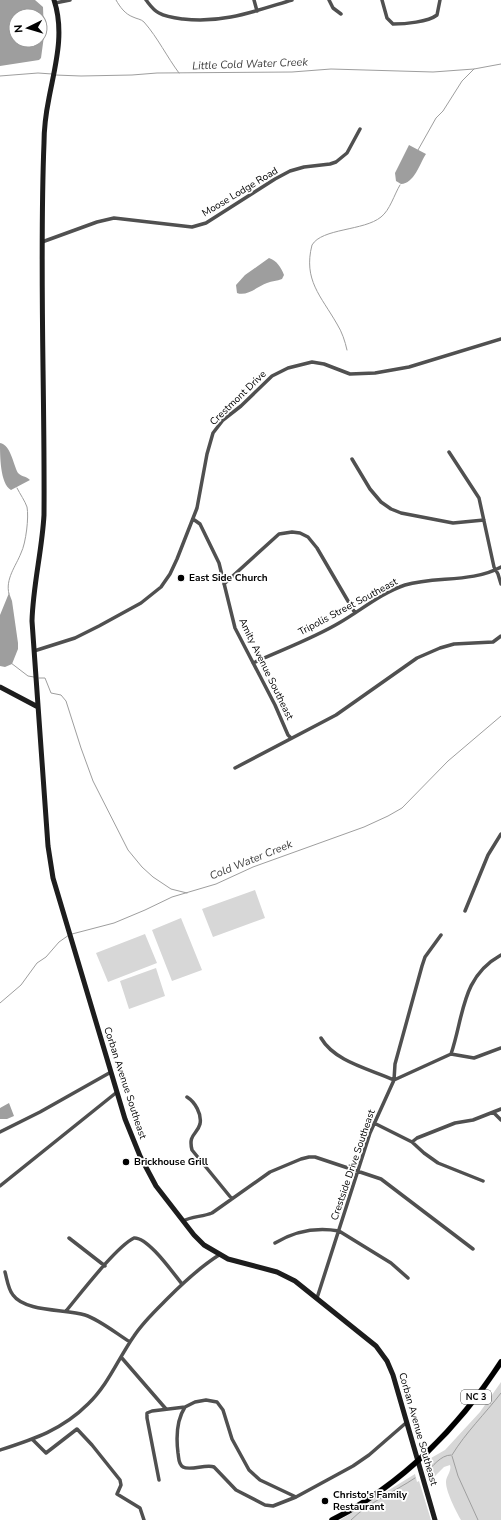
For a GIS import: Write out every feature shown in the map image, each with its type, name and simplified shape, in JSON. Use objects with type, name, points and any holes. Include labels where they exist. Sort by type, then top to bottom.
[{"type":"main road","name":"Corban Avenue Southeast","points":[[54,1],[58,17],[59,38],[57,63],[44,130],[42,242],[44,515],[42,542],[32,608],[48,846],[53,878],[125,1120],[146,1167],[164,1197],[204,1245],[219,1255],[235,1262],[284,1274],[318,1298],[368,1339],[383,1356],[393,1375],[435,1520]]},
{"type":"main road","points":[[0,687],[38,707]]},
{"type":"main road","name":"NC 3","points":[[332,1520],[372,1496],[418,1460],[464,1414],[501,1362]]},
{"type":"street","points":[[54,1],[70,0]]},
{"type":"street","points":[[146,0],[159,14],[196,21],[217,20],[256,11],[292,0]]},
{"type":"street","points":[[254,0],[256,11]]},
{"type":"street","points":[[329,0],[334,8],[341,14]]},
{"type":"street","points":[[382,0],[387,18],[393,24],[402,24],[433,18],[437,15],[440,0]]},
{"type":"street","name":"Moose Lodge Road","points":[[42,242],[97,222],[114,218],[192,227],[206,223],[290,171],[304,167],[336,162],[347,153],[360,129]]},
{"type":"street","name":"Crestmont Drive","points":[[34,651],[75,638],[127,611],[157,591],[165,582],[170,574],[197,508],[209,444],[213,433],[223,420],[277,372],[312,362],[324,364],[350,374],[375,373],[409,367],[501,339]]},
{"type":"street","points":[[449,452],[479,498],[494,567],[501,584]]},
{"type":"street","points":[[352,459],[370,489],[381,502],[392,509],[401,513],[453,523],[484,520]]},
{"type":"street","name":"Amity Avenue Southeast","points":[[193,519],[200,524],[220,567],[235,628],[275,706],[288,735],[291,738]]},
{"type":"street","points":[[224,584],[279,534],[292,532],[300,533],[308,537],[317,548],[355,613]]},
{"type":"street","name":"Tripolis Street Southeast","points":[[253,663],[313,637],[388,593],[406,585],[477,575],[496,570],[501,567]]},
{"type":"street","points":[[235,768],[336,715],[409,663],[427,653],[454,644],[489,643],[495,641],[501,636]]},
{"type":"street","points":[[465,911],[488,855],[501,834]]},
{"type":"street","name":"Crestside Drive Southeast","points":[[318,1298],[374,1123],[394,1080],[395,1064],[425,957],[441,935]]},
{"type":"street","points":[[451,1054],[465,1002],[472,983],[482,968],[501,955]]},
{"type":"street","points":[[321,1038],[325,1044],[343,1058],[356,1065],[394,1080],[451,1054],[474,1058],[501,1048]]},
{"type":"street","points":[[0,1132],[40,1112],[111,1072]]},
{"type":"street","points":[[0,1186],[117,1092]]},
{"type":"street","points":[[187,1097],[194,1102],[200,1120],[200,1125],[191,1140],[192,1150],[232,1199]]},
{"type":"street","points":[[412,1142],[454,1123],[474,1120],[501,1109]]},
{"type":"street","points":[[493,1112],[501,1120]]},
{"type":"street","points":[[374,1123],[412,1142],[438,1163],[483,1181]]},
{"type":"street","points":[[183,1221],[190,1217],[205,1216],[212,1213],[270,1172],[308,1157],[324,1159],[381,1179],[473,1248]]},
{"type":"street","points":[[275,1243],[286,1236],[305,1231],[339,1231],[391,1263],[408,1278]]},
{"type":"street","points":[[70,1238],[105,1266]]},
{"type":"street","points":[[66,1311],[105,1266],[128,1242],[134,1238],[144,1240],[182,1284]]},
{"type":"street","points":[[0,1450],[33,1440],[58,1427],[86,1406],[104,1385],[130,1342],[149,1317],[182,1284],[205,1264],[219,1255]]},
{"type":"street","points":[[5,1272],[11,1292],[20,1302],[90,1317],[130,1342]]},
{"type":"street","points":[[121,1357],[166,1410]]},
{"type":"street","points":[[159,1480],[146,1415],[147,1413],[185,1407],[195,1402],[206,1400],[217,1402],[223,1410],[232,1439],[249,1470],[260,1480],[296,1496]]},
{"type":"street","points":[[185,1407],[178,1424],[176,1436],[179,1463],[183,1467],[188,1468],[210,1465],[214,1466],[236,1490],[265,1505],[273,1506],[296,1496],[353,1466],[368,1456],[407,1422]]},
{"type":"street","points":[[33,1440],[46,1453],[77,1430],[92,1445],[120,1480],[121,1485],[117,1494],[140,1508],[144,1520]]},
{"type":"shaded area","points":[[0,0],[35,0],[43,7],[8,8],[8,48],[42,48],[41,58],[39,60],[0,66]]},
{"type":"shaded area","points":[[409,145],[426,154],[410,181],[401,184],[396,181],[395,173]]},
{"type":"shaded area","points":[[269,258],[280,267],[284,275],[282,279],[267,283],[245,294],[237,293],[236,285],[245,275]]},
{"type":"shaded area","points":[[0,443],[7,447],[18,473],[30,480],[11,490],[7,487],[3,476]]},
{"type":"shaded area","points":[[9,593],[12,601],[18,649],[12,664],[5,667],[0,666],[0,615]]},
{"type":"shaded area","points":[[255,890],[265,918],[213,937],[202,909]]},
{"type":"shaded area","points":[[181,918],[202,970],[172,981],[152,930]]},
{"type":"shaded area","points":[[145,934],[157,963],[108,982],[96,953]]},
{"type":"shaded area","points":[[156,968],[165,996],[129,1009],[120,981]]},
{"type":"shaded area","points":[[9,1103],[14,1116],[7,1119],[0,1119],[0,1108]]},
{"type":"shaded area","points":[[501,1382],[501,1520],[461,1520],[446,1486],[450,1465],[444,1467],[432,1479],[428,1479],[425,1468],[431,1458],[445,1450],[480,1412]]},
{"type":"shaded area","points":[[415,1474],[417,1482],[419,1481],[431,1520],[340,1520]]},
{"type":"waterway","points":[[116,0],[121,8],[128,14],[144,22],[154,34],[179,73]]},
{"type":"waterway","name":"Little Cold Water Creek","points":[[55,75],[81,76],[157,73],[292,72],[331,69],[433,72],[474,69],[501,64]]},
{"type":"waterway","points":[[418,150],[436,118],[443,111],[462,81],[474,69]]},
{"type":"waterway","name":"Little Cold Water Creek","points":[[0,76],[38,73],[52,74]]},
{"type":"waterway","points":[[347,350],[340,330],[315,287],[310,268],[312,245],[317,239],[325,235],[374,222],[384,214],[400,185]]},
{"type":"waterway","points":[[9,594],[8,583],[23,549],[26,537],[28,511],[17,488]]},
{"type":"waterway","points":[[11,663],[28,676],[34,677]]},
{"type":"waterway","points":[[39,678],[45,678],[51,693],[61,695],[66,701],[93,781],[128,850],[142,867],[153,877],[171,889],[187,893]]},
{"type":"waterway","name":"Cold Water Creek","points":[[72,934],[114,923],[172,897],[216,884],[253,867],[364,827],[388,816],[402,808],[448,761],[501,716]]},
{"type":"waterway","name":"Cold Water Creek","points":[[0,1003],[21,985],[37,963],[46,957],[59,942],[69,935]]},
{"type":"waterway","points":[[452,1455],[463,1439],[501,1393]]},
{"type":"waterway","points":[[426,1472],[440,1459],[451,1455]]},
{"type":"waterway","points":[[452,1456],[458,1476],[478,1520]]},
{"type":"waterway","points":[[351,1520],[374,1502],[415,1478]]},
{"type":"place","name":"East Side Church","points":[[181,578]]},
{"type":"place","name":"Brickhouse Grill","points":[[126,1162]]},
{"type":"place","name":"Christo's Family Restaurant","points":[[325,1501]]}]
